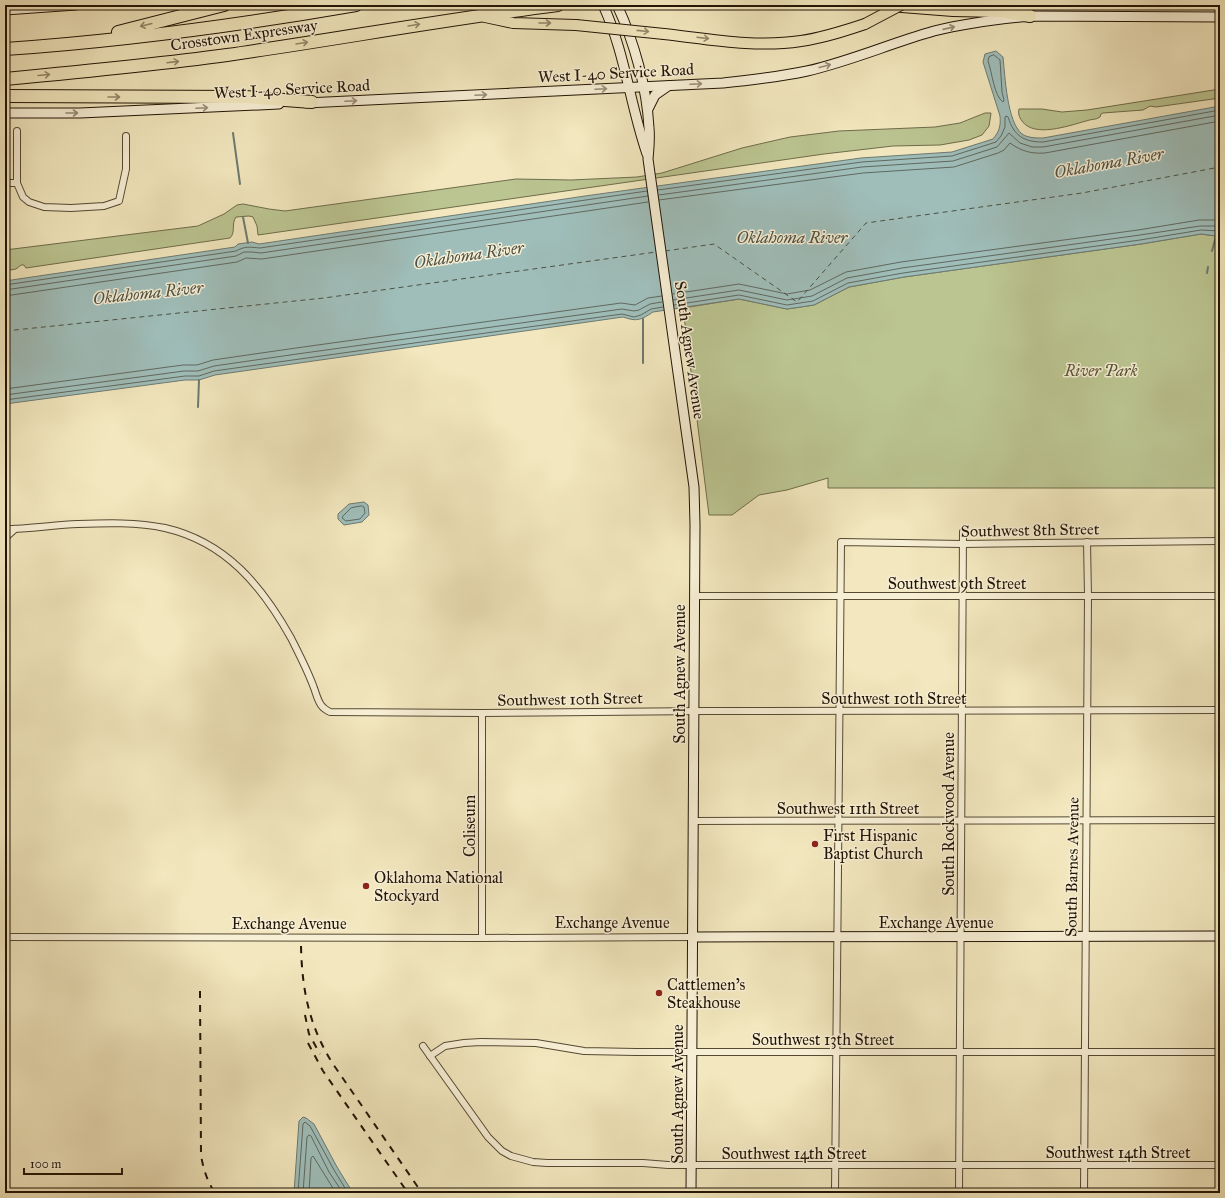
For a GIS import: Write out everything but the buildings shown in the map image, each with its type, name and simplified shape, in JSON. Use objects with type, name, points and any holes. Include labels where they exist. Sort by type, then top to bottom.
[{"type":"highway","points":[[72,43],[224,5]]},
{"type":"highway","name":"Crosstown Expressway","points":[[5,49],[178,32],[356,5]]},
{"type":"highway","name":"Crosstown Expressway","points":[[5,79],[220,56],[477,16],[558,5]]},
{"type":"highway","points":[[889,5],[953,10],[1000,11],[1030,16]]},
{"type":"highway","points":[[5,96],[245,97],[312,102]]},
{"type":"main road","points":[[5,10],[76,5]]},
{"type":"main road","name":"South Agnew Avenue","points":[[603,5],[616,37],[630,88],[639,131],[648,159],[694,487],[691,1193]]},
{"type":"main road","name":"South Agnew Avenue","points":[[617,5],[638,63],[648,109],[650,129],[648,159]]},
{"type":"main road","points":[[477,16],[513,23],[576,24],[740,42],[783,43],[820,38],[865,24],[901,5]]},
{"type":"main road","name":"West I-40 Service Road","points":[[5,113],[132,111],[723,83],[780,76],[835,64],[934,32],[972,23],[1030,16],[1220,17]]},
{"type":"main road","points":[[648,109],[655,96],[668,86]]},
{"type":"main road","name":"Exchange Avenue","points":[[693,937],[1220,936]]},
{"type":"street","points":[[16,131],[17,183],[23,197],[26,200],[44,207],[83,208],[104,206],[120,201],[126,168],[126,136]]},
{"type":"street","points":[[5,183],[17,183]]},
{"type":"street","name":"Southwest 10th Street","points":[[5,529],[77,524],[126,523],[164,528],[188,535],[225,555],[256,585],[276,613],[289,635],[314,687],[318,700],[325,709],[330,712],[482,713],[1220,710]]},
{"type":"street","points":[[5,538],[15,529]]},
{"type":"street","name":"South Rockwood Avenue","points":[[959,1193],[963,532]]},
{"type":"street","name":"Southwest 8th Street","points":[[840,597],[841,542],[962,544],[1220,541]]},
{"type":"street","name":"South Barnes Avenue","points":[[1084,1193],[1084,936],[1088,596],[1087,542]]},
{"type":"street","name":"Southwest 9th Street","points":[[694,596],[1220,596]]},
{"type":"street","points":[[835,1193],[840,597]]},
{"type":"street","name":"Coliseum","points":[[482,713],[482,938]]},
{"type":"street","name":"Southwest 11th Street","points":[[693,821],[1220,820]]},
{"type":"street","name":"Exchange Avenue","points":[[5,937],[693,937]]},
{"type":"street","name":"Southwest 13th Street","points":[[430,1056],[446,1046],[464,1042],[536,1043],[590,1051],[1220,1052]]},
{"type":"street","name":"Southwest 14th Street","points":[[423,1046],[488,1137],[502,1151],[511,1156],[533,1162],[836,1166],[1220,1165]]},
{"type":"green space","points":[[1220,89],[1220,98],[1156,107],[1150,106],[1143,110],[1103,113],[1097,119],[1088,120],[1061,128],[1043,130],[1035,129],[1027,126],[1019,116],[1019,109],[1042,109],[1062,112],[1087,110]]},
{"type":"green space","points":[[985,113],[991,113],[989,126],[982,135],[969,140],[940,145],[893,146],[824,154],[258,235],[257,226],[253,217],[236,217],[233,233],[230,238],[26,268],[24,265],[21,265],[16,269],[5,271],[5,250],[198,226],[224,214],[237,205],[243,204],[285,211],[516,179],[571,180],[637,177],[662,173],[742,148],[790,137],[839,131],[935,127],[960,123]]},
{"type":"green space","name":"River Park","points":[[1201,234],[1216,236],[1220,235],[1220,488],[828,488],[828,478],[787,490],[759,495],[732,515],[709,515],[683,308],[739,299],[787,309],[814,305],[849,287],[904,277],[1141,244]]},
{"type":"water","name":"Oklahoma River","points":[[996,51],[1003,57],[1006,87],[1013,120],[1022,134],[1029,137],[1043,138],[1220,106],[1220,235],[1216,236],[1201,234],[1141,244],[904,277],[849,287],[814,305],[787,309],[739,299],[653,312],[645,317],[635,320],[623,317],[215,375],[199,380],[185,380],[5,404],[5,281],[235,247],[238,244],[252,242],[259,244],[592,195],[861,158],[952,152],[993,139],[998,131],[1000,126],[1000,116],[983,62],[985,54]]},
{"type":"water","points":[[364,502],[368,505],[369,515],[362,522],[344,525],[338,519],[338,514],[349,504]]},
{"type":"water","points":[[303,1117],[314,1124],[353,1193],[294,1193],[299,1121]]},
{"type":"waterway","points":[[233,133],[240,184]]},
{"type":"waterway","points":[[243,217],[248,243]]},
{"type":"waterway","points":[[1212,251],[1216,236]]},
{"type":"waterway","points":[[1207,273],[1208,267]]},
{"type":"waterway","points":[[643,319],[643,363]]},
{"type":"waterway","points":[[198,407],[199,380]]},
{"type":"ferry route","points":[[665,251],[714,244],[797,302],[866,223],[1082,193],[1220,167]]},
{"type":"ferry route","points":[[5,331],[324,298],[656,252]]},
{"type":"railway","points":[[301,946],[305,993],[318,1036],[333,1064],[422,1193]]},
{"type":"railway","points":[[200,991],[201,1155],[206,1174],[215,1193]]},
{"type":"railway","points":[[305,1015],[309,1034],[320,1054]]},
{"type":"railway","points":[[308,1043],[323,1071],[408,1193]]},
{"type":"place","name":"First Hispanic Baptist Church","points":[[815,844]]},
{"type":"place","name":"Oklahoma National Stockyard","points":[[366,886]]},
{"type":"place","name":"Cattlemen's Steakhouse","points":[[659,993]]}]
